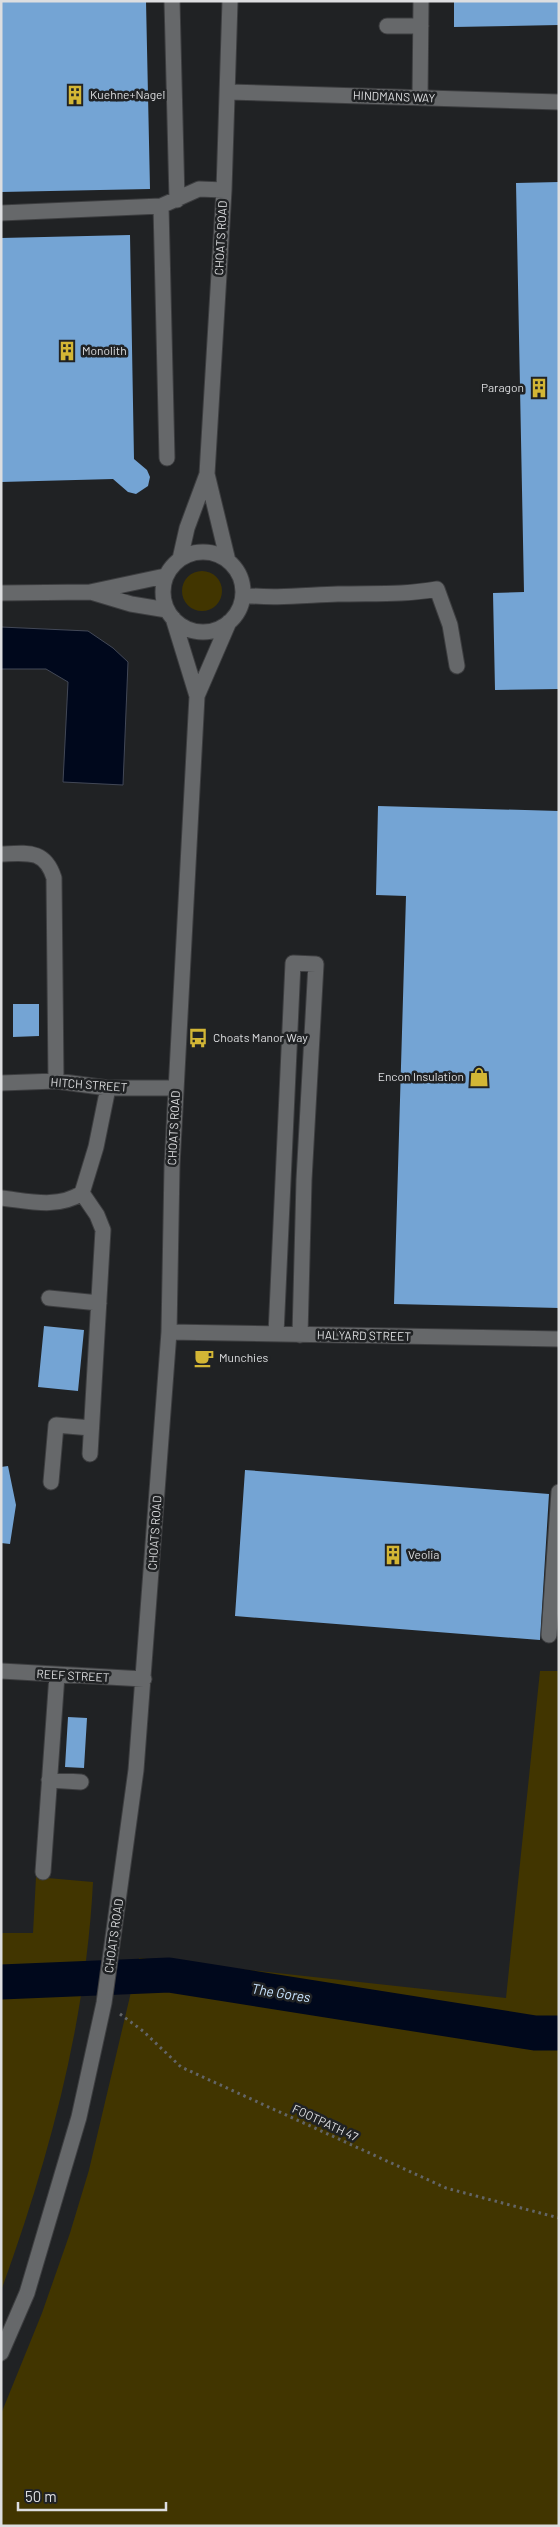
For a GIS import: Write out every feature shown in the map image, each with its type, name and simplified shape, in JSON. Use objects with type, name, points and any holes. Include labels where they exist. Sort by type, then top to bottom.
[{"type":"street","points":[[172,1],[177,200]]},
{"type":"street","name":"CHOATS ROAD","points":[[180,559],[187,528],[207,474],[224,190],[230,1]]},
{"type":"street","points":[[420,98],[421,1]]},
{"type":"street","points":[[387,26],[421,26]]},
{"type":"street","name":"HINDMANS WAY","points":[[228,92],[559,102]]},
{"type":"street","points":[[1,213],[161,206],[199,189],[224,190]]},
{"type":"street","points":[[161,206],[167,458]]},
{"type":"street","name":"CHOATS ROAD","points":[[207,474],[228,561]]},
{"type":"street","points":[[90,592],[170,614],[190,630],[200,632],[215,630],[229,622],[238,610],[243,594],[236,570],[228,561],[217,554],[192,553],[180,559],[165,576],[162,590],[170,614]]},
{"type":"street","points":[[1,593],[90,592],[165,576]]},
{"type":"street","points":[[243,594],[268,598],[338,594],[388,595],[437,589],[450,625],[457,666]]},
{"type":"street","name":"CHOATS ROAD","points":[[170,614],[197,696]]},
{"type":"street","name":"CHOATS ROAD","points":[[1,2353],[27,2293],[80,2117],[104,2003],[113,1945],[136,1770],[169,1332],[172,1166],[197,696],[229,622]]},
{"type":"street","points":[[1,854],[29,853],[44,858],[51,868],[54,878],[56,1081]]},
{"type":"street","points":[[276,1334],[293,964],[316,964],[304,1180],[300,1335]]},
{"type":"street","name":"HITCH STREET","points":[[1,1083],[56,1081],[108,1088],[176,1088]]},
{"type":"street","points":[[1,1198],[48,1204],[69,1201],[82,1193],[96,1147],[108,1088]]},
{"type":"street","points":[[82,1193],[97,1215],[103,1230],[90,1454]]},
{"type":"street","points":[[49,1298],[99,1303]]},
{"type":"street","name":"HALYARD STREET","points":[[169,1332],[559,1339]]},
{"type":"street","points":[[51,1482],[56,1425],[91,1428]]},
{"type":"street","points":[[548,1635],[559,1492]]},
{"type":"street","name":"REEF STREET","points":[[1,1671],[144,1679]]},
{"type":"street","points":[[43,1872],[57,1675]]},
{"type":"street","points":[[49,1780],[81,1782]]},
{"type":"path","name":"FOOTPATH 47","points":[[104,2003],[143,2031],[181,2067],[446,2188],[559,2218]]},
{"type":"shaded area","points":[[206,571],[213,574],[219,580],[222,591],[221,599],[213,608],[206,611],[198,611],[191,608],[183,599],[182,587],[185,580],[194,572]]},
{"type":"shaded area","points":[[540,1671],[559,1671],[559,2526],[1,2526],[1,2414],[42,2313],[70,2233],[89,2170],[139,1958],[506,1998]]},
{"type":"shaded area","points":[[36,1877],[93,1882],[89,1934],[73,2038],[62,2090],[35,2191],[1,2291],[1,1933],[33,1933]]},
{"type":"water","points":[[1,627],[88,631],[113,648],[128,662],[123,785],[63,782],[68,682],[46,669],[1,669]]},
{"type":"building","name":"Kuehne+Nagel","points":[[1,1],[146,1],[150,189],[1,192]]},
{"type":"building","points":[[454,1],[559,1],[559,25],[454,27]]},
{"type":"building","name":"Paragon","points":[[559,182],[559,689],[495,690],[493,593],[524,592],[516,183]]},
{"type":"building","name":"Monolith","points":[[130,235],[134,459],[147,470],[150,477],[148,486],[136,494],[128,492],[113,479],[1,482],[1,238]]},
{"type":"building","name":"Encon Insulation","points":[[378,806],[559,811],[559,1308],[394,1304],[406,896],[376,895]]},
{"type":"building","points":[[13,1004],[39,1004],[39,1036],[13,1037]]},
{"type":"building","points":[[44,1326],[84,1330],[78,1391],[38,1387]]},
{"type":"building","points":[[8,1466],[16,1505],[10,1544],[1,1543],[1,1467]]},
{"type":"building","name":"Veolia","points":[[245,1470],[549,1494],[540,1640],[235,1616]]},
{"type":"building","points":[[68,1717],[87,1718],[84,1768],[65,1767]]},
{"type":"waterway","name":"The Gores","points":[[1,1982],[169,1975],[535,2033],[559,2033]]},
{"type":"place","name":"Kuehne+Nagel","points":[[75,95]]},
{"type":"place","name":"Monolith","points":[[67,351]]},
{"type":"place","name":"Paragon","points":[[539,388]]},
{"type":"place","name":"Choats Manor Way","points":[[198,1038]]},
{"type":"place","name":"Encon Insulation","points":[[479,1077]]},
{"type":"place","name":"Munchies","points":[[204,1358]]},
{"type":"place","name":"Veolia","points":[[393,1555]]}]
